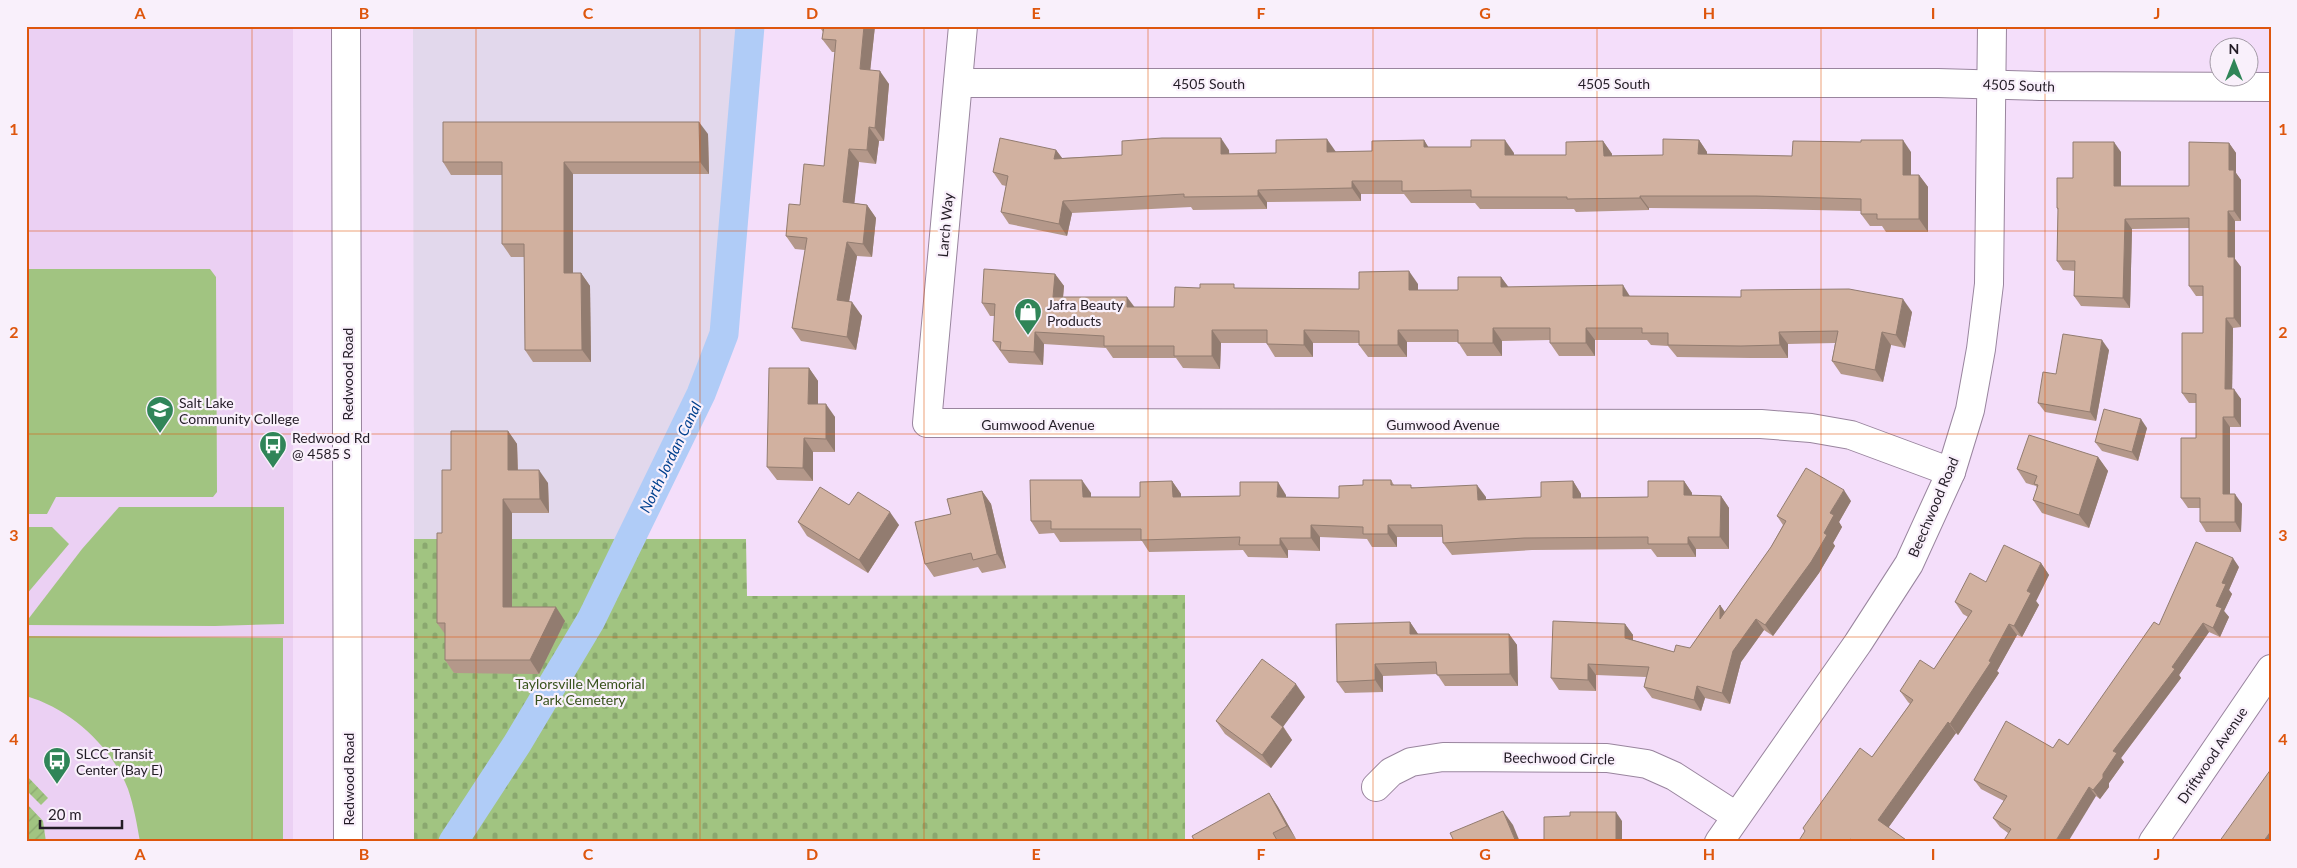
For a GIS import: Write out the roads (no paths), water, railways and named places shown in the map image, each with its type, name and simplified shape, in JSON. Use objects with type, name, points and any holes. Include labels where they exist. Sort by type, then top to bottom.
[{"type":"street","name":"Redwood Road","points":[[346,26],[348,842]]},
{"type":"street","name":"Larch Way","points":[[927,423],[963,26]]},
{"type":"street","name":"Beechwood Road","points":[[1719,842],[1858,643],[1909,564],[1951,472],[1970,410],[1982,349],[1989,284],[1992,26]]},
{"type":"street","name":"4505 South","points":[[958,83],[1992,84],[2271,87]]},
{"type":"street","name":"Gumwood Avenue","points":[[927,423],[1761,424],[1812,428],[1851,435],[1951,472]]},
{"type":"street","name":"Driftwood Avenue","points":[[2153,842],[2271,669]]},
{"type":"street","name":"Beechwood Circle","points":[[1376,787],[1391,772],[1411,762],[1443,757],[1607,758],[1648,764],[1665,772],[1736,816]]},
{"type":"waterway","name":"North Jordan Canal","points":[[453,842],[517,744],[591,620],[701,394],[724,334],[750,26]]},
{"type":"place","name":"Jafra Beauty Products","points":[[1028,336]]},
{"type":"place","name":"Salt Lake Community College","points":[[160,434]]},
{"type":"place","name":"Redwood Rd @ 4585 S","points":[[273,469]]},
{"type":"place","name":"SLCC Transit Center (Bay E)","points":[[57,785]]},
{"type":"park label","name":"Taylorsville Memorial Park Cemetery","points":[[580,692]]}]
